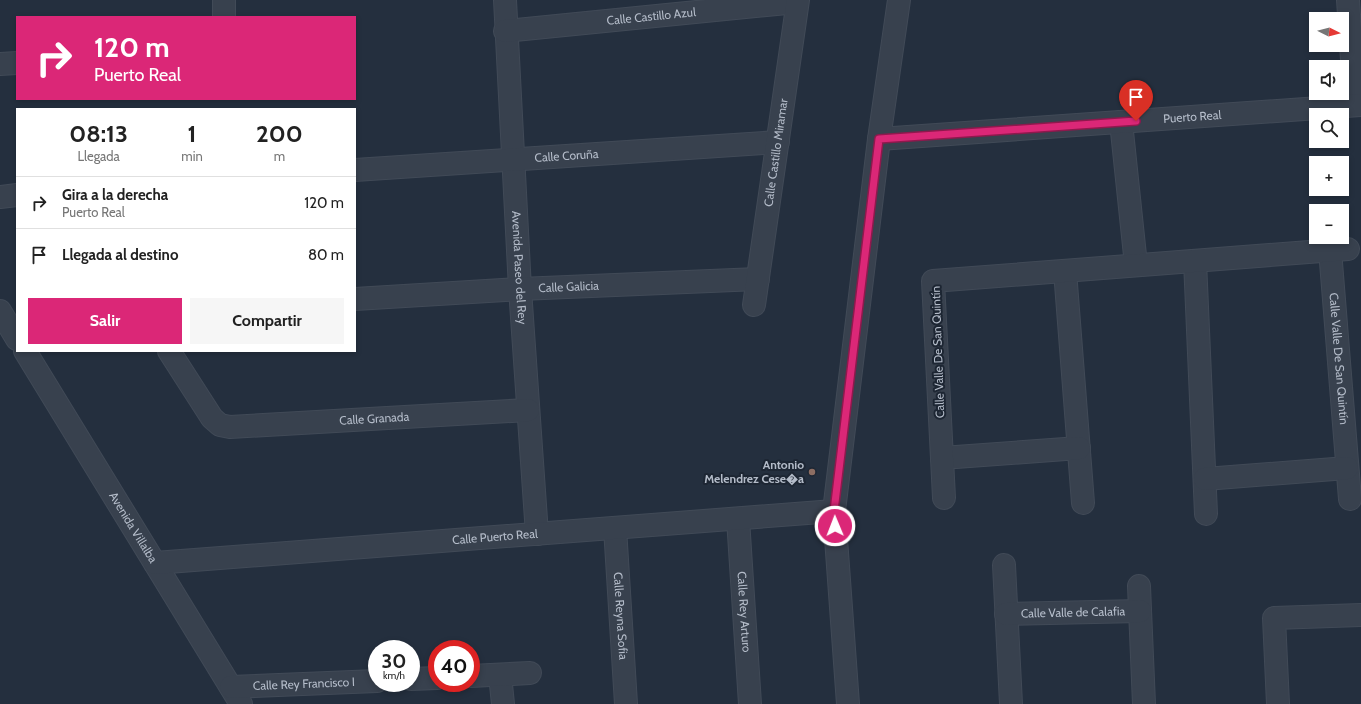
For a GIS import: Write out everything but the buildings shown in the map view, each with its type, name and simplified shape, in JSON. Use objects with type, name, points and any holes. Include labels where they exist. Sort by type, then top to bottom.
[{"type":"street","points":[[224,0],[224,16]]},
{"type":"street","name":"Avenida Paseo del Rey","points":[[505,0],[505,31],[520,289],[537,534]]},
{"type":"street","points":[[848,704],[834,511],[879,139],[899,0]]},
{"type":"street","points":[[1348,0],[1358,105]]},
{"type":"street","name":"Calle Castillo Azul","points":[[505,31],[798,1]]},
{"type":"street","name":"Calle Castillo Miramar","points":[[754,305],[798,1]]},
{"type":"street","points":[[0,64],[16,63]]},
{"type":"street","name":"Puerto Real","points":[[879,139],[1358,105]]},
{"type":"street","points":[[1121,122],[1136,265]]},
{"type":"street","name":"Calle Coruña","points":[[356,170],[513,158],[778,142]]},
{"type":"street","points":[[0,197],[16,195]]},
{"type":"street","name":"Calle Valle De San Quintín","points":[[944,498],[933,281],[1339,249],[1347,468],[1350,499]]},
{"type":"street","points":[[1195,261],[1206,514]]},
{"type":"street","points":[[1065,271],[1083,503]]},
{"type":"street","name":"Calle Galicia","points":[[356,300],[520,289],[758,278]]},
{"type":"street","points":[[0,311],[16,337]]},
{"type":"street","name":"Avenida Villalba","points":[[25,352],[236,696]]},
{"type":"street","name":"Calle Granada","points":[[170,352],[212,418],[220,425],[230,428],[528,410]]},
{"type":"street","points":[[942,458],[1079,448]]},
{"type":"street","points":[[1205,479],[1347,468]]},
{"type":"street","name":"Calle Puerto Real","points":[[155,564],[834,511]]},
{"type":"street","name":"Calle Rey Arturo","points":[[738,519],[750,704]]},
{"type":"street","name":"Calle Reyna Sofia","points":[[616,528],[626,704]]},
{"type":"street","name":"Calle Valle de Calafia","points":[[1004,565],[1011,704]]},
{"type":"street","name":"Calle Valle de Calafia","points":[[1139,586],[1144,704]]},
{"type":"street","name":"Calle Valle de Calafia","points":[[1006,614],[1140,611]]},
{"type":"street","points":[[1278,704],[1274,618],[1361,615]]},
{"type":"street","points":[[480,676],[530,673]]},
{"type":"street","points":[[500,675],[503,704]]},
{"type":"street","name":"Calle Rey Francisco I","points":[[236,696],[368,681]]},
{"type":"place","name":"Antonio Melendrez Cese�a","points":[[812,472]]},
{"type":"route","points":[[835,526],[834,511],[879,139],[1136,121]]}]
